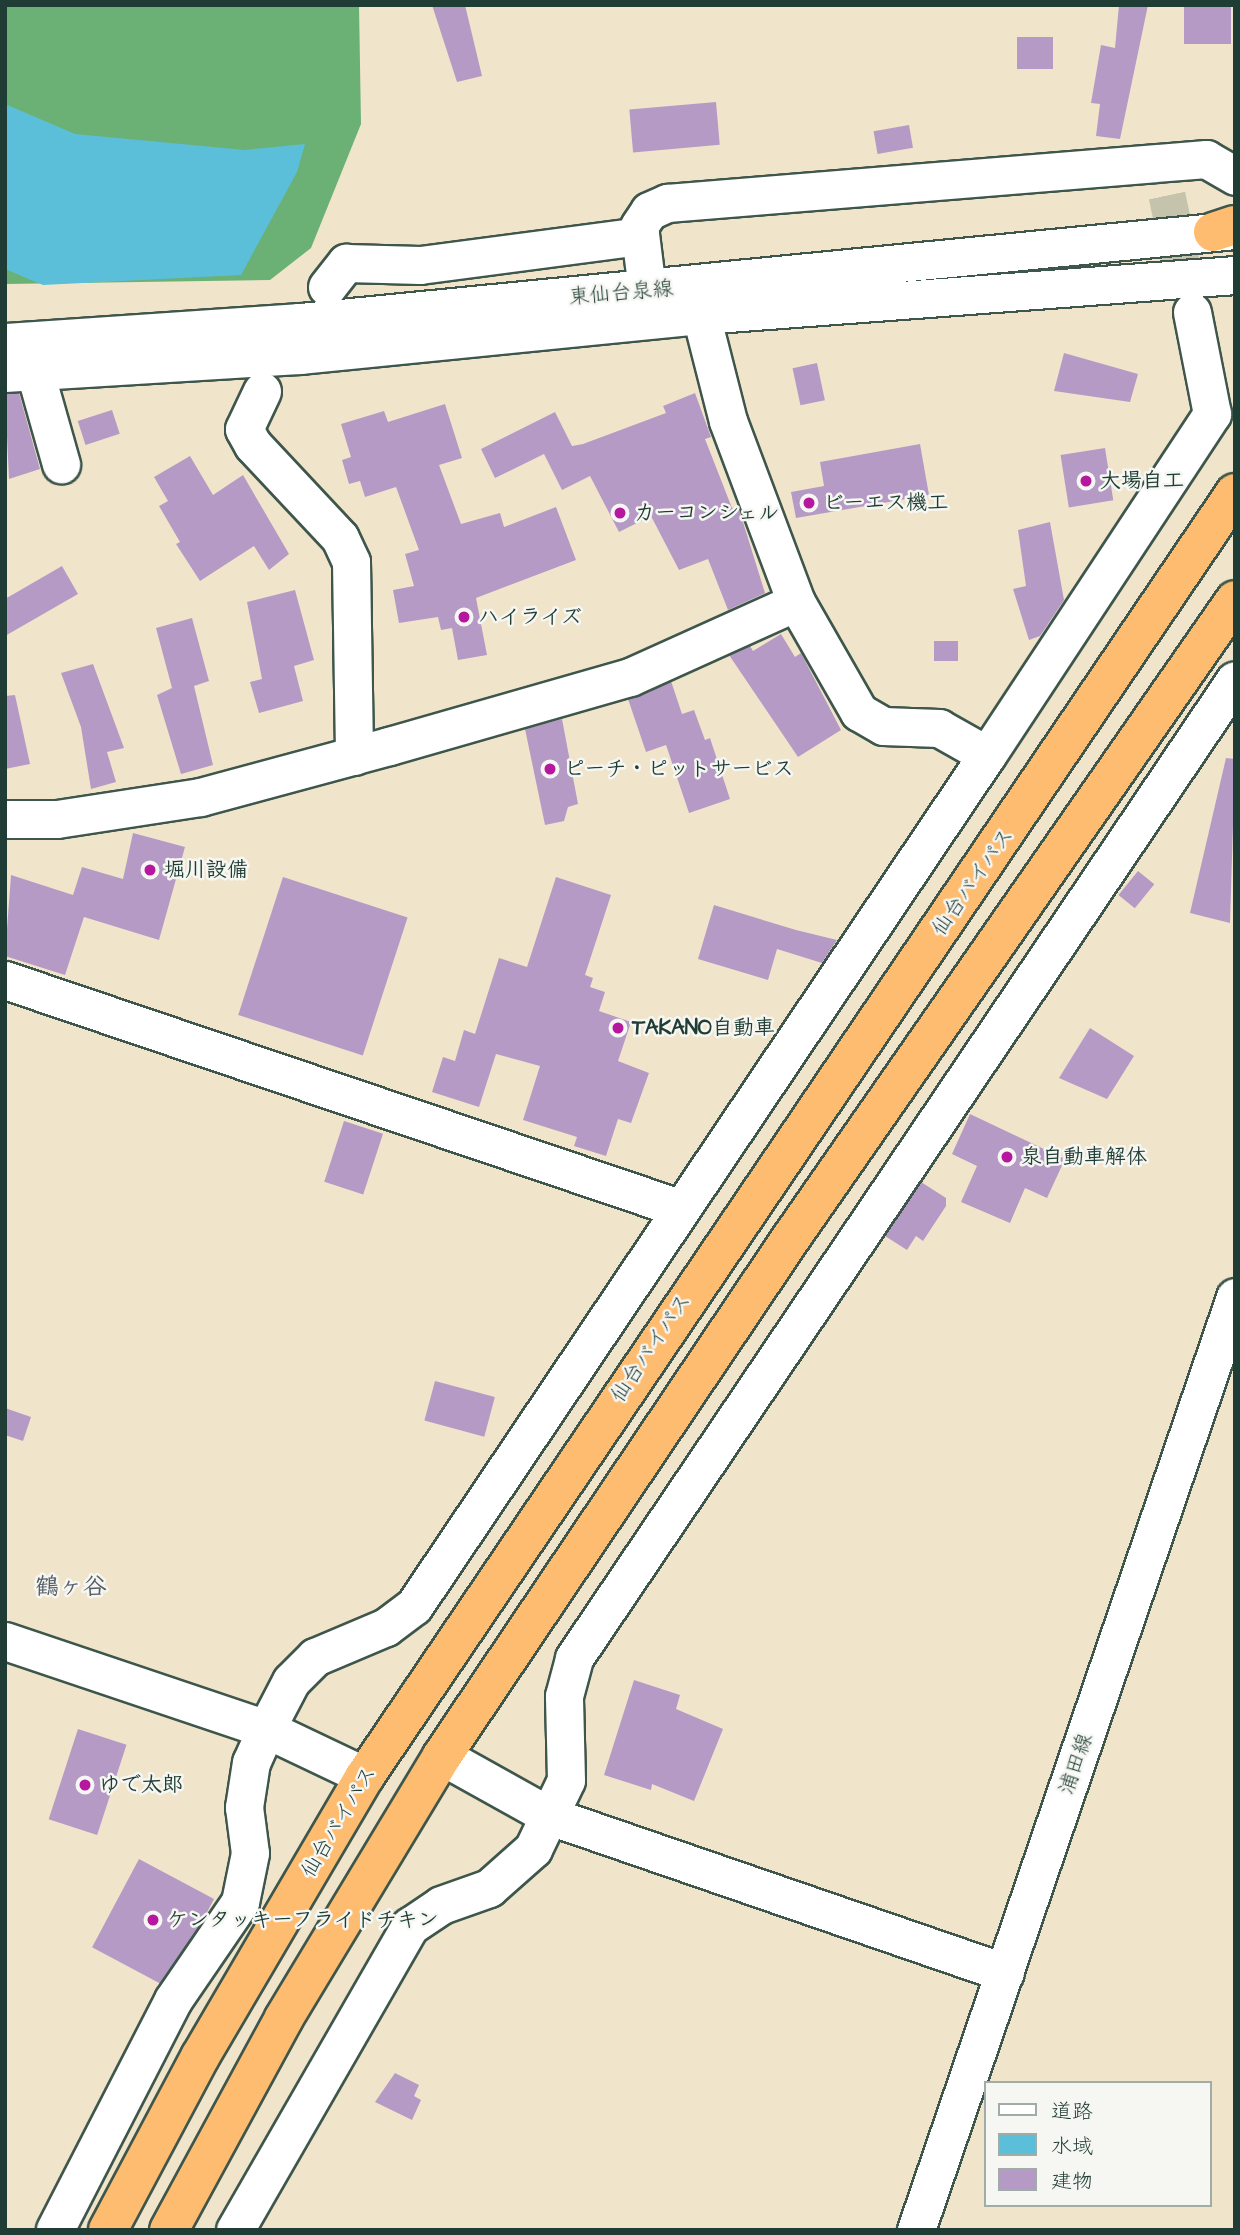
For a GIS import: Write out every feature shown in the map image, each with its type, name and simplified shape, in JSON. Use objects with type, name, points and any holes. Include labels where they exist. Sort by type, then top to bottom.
[{"type":"highway","name":"仙台バイパス","points":[[108,2230],[200,2057],[365,1776],[1235,493]]},
{"type":"highway","points":[[169,2230],[284,2018],[442,1756],[791,1238],[1235,600]]},
{"type":"street","points":[[647,290],[640,236],[649,211],[667,203],[1164,179],[1206,159],[1235,176]]},
{"type":"street","name":"東仙台泉線","points":[[5,342],[647,290],[1228,229]]},
{"type":"street","points":[[327,286],[346,263],[420,265],[640,236]]},
{"type":"street","points":[[61,464],[20,372],[300,355],[701,315],[1235,275]]},
{"type":"street","points":[[55,2230],[173,2000],[240,1902],[250,1853],[244,1807],[251,1762],[291,1681],[316,1657],[386,1627],[414,1606],[679,1208],[987,755],[1212,414],[1192,312]]},
{"type":"street","points":[[701,315],[728,421],[796,603],[859,712],[883,726],[939,728],[987,755]]},
{"type":"street","points":[[262,391],[250,407],[248,437],[292,493],[340,538],[351,562],[354,755]]},
{"type":"street","points":[[5,819],[57,819],[200,797],[354,755],[630,677],[796,603]]},
{"type":"street","points":[[236,2230],[411,1926],[516,1870],[550,1816],[566,1780],[564,1696],[574,1658],[1235,680]]},
{"type":"street","points":[[5,980],[679,1208]]},
{"type":"street","name":"浦田線","points":[[916,2230],[1235,1297]]},
{"type":"street","points":[[5,1641],[266,1729],[365,1776]]},
{"type":"street","points":[[442,1756],[550,1816],[1006,1973]]},
{"type":"green space","points":[[5,5],[359,5],[361,124],[311,248],[270,280],[5,284]]},
{"type":"water","points":[[5,104],[75,134],[245,150],[305,144],[297,172],[241,275],[43,285],[5,269]]},
{"type":"building","points":[[432,5],[465,5],[482,76],[457,82]]},
{"type":"building","points":[[1119,5],[1148,5],[1120,139],[1096,136],[1100,104],[1091,103],[1101,45],[1115,48]]},
{"type":"building","points":[[1184,5],[1231,5],[1231,44],[1184,44]]},
{"type":"building","points":[[1017,37],[1053,37],[1053,69],[1017,69]]},
{"type":"building","points":[[716,102],[720,145],[633,152],[629,110]]},
{"type":"building","points":[[909,125],[913,148],[878,154],[874,131]]},
{"type":"building","points":[[1064,353],[1138,374],[1130,402],[1054,391]]},
{"type":"building","points":[[817,363],[825,400],[800,405],[793,368]]},
{"type":"building","points":[[19,393],[40,469],[9,479],[5,394]]},
{"type":"building","points":[[695,393],[711,437],[705,439],[732,508],[738,506],[765,593],[728,610],[708,559],[679,570],[651,516],[619,532],[590,476],[562,490],[544,454],[495,478],[481,449],[555,412],[572,446],[583,444],[666,413],[663,406]]},
{"type":"building","points":[[445,404],[462,458],[439,465],[461,524],[500,513],[504,527],[556,507],[576,560],[476,598],[487,655],[458,660],[452,628],[441,630],[438,617],[399,623],[393,590],[414,586],[405,554],[419,550],[396,487],[365,497],[360,481],[349,484],[342,460],[351,457],[341,424],[384,411],[388,422]]},
{"type":"building","points":[[112,410],[120,434],[85,445],[78,421]]},
{"type":"building","points":[[920,444],[929,495],[796,518],[791,492],[824,486],[820,462]]},
{"type":"building","points":[[1105,448],[1113,500],[1069,507],[1061,455]]},
{"type":"building","points":[[190,456],[213,495],[243,475],[289,554],[269,570],[254,546],[200,581],[176,544],[180,542],[159,506],[168,501],[154,477]]},
{"type":"building","points":[[1050,522],[1064,600],[1040,636],[1029,640],[1013,589],[1026,586],[1018,530]]},
{"type":"building","points":[[62,566],[78,594],[5,636],[5,599]]},
{"type":"building","points":[[295,590],[314,660],[294,666],[303,701],[259,713],[250,682],[262,679],[247,602]]},
{"type":"building","points":[[192,618],[209,681],[194,686],[213,765],[181,774],[157,695],[172,688],[156,628]]},
{"type":"building","points":[[781,634],[795,657],[801,653],[841,730],[798,757],[729,655],[750,646],[753,651]]},
{"type":"building","points":[[934,641],[958,641],[958,661],[934,661]]},
{"type":"building","points":[[93,664],[124,748],[107,752],[116,782],[91,789],[81,727],[61,673]]},
{"type":"building","points":[[671,681],[682,714],[694,710],[705,740],[710,738],[730,799],[689,813],[666,745],[646,752],[628,699]]},
{"type":"building","points":[[15,695],[30,764],[5,769],[5,696]]},
{"type":"building","points":[[562,719],[578,804],[568,807],[564,821],[545,825],[525,729]]},
{"type":"building","points":[[1226,758],[1235,759],[1230,923],[1190,913]]},
{"type":"building","points":[[133,833],[185,847],[159,940],[84,917],[65,975],[5,956],[11,875],[73,895],[82,867],[123,879]]},
{"type":"building","points":[[1138,871],[1154,884],[1135,908],[1118,895]]},
{"type":"building","points":[[283,877],[408,917],[363,1055],[238,1015]]},
{"type":"building","points":[[556,877],[611,895],[585,975],[593,978],[590,987],[605,992],[599,1011],[631,1022],[618,1061],[649,1073],[631,1123],[618,1119],[606,1156],[574,1146],[577,1137],[523,1120],[540,1066],[496,1054],[479,1107],[432,1092],[443,1057],[455,1061],[464,1030],[475,1034],[499,958],[527,967]]},
{"type":"building","points":[[714,905],[837,940],[822,963],[777,949],[768,980],[698,959]]},
{"type":"building","points":[[1090,1028],[1134,1056],[1107,1099],[1059,1078]]},
{"type":"building","points":[[970,1114],[1065,1159],[1047,1198],[1025,1188],[1010,1223],[961,1202],[977,1166],[952,1154]]},
{"type":"building","points":[[344,1121],[383,1134],[363,1195],[324,1182]]},
{"type":"building","points":[[921,1182],[946,1198],[946,1206],[923,1241],[916,1236],[907,1250],[885,1236]]},
{"type":"building","points":[[435,1381],[495,1397],[484,1437],[424,1421]]},
{"type":"building","points":[[5,1408],[31,1417],[23,1441],[5,1435]]},
{"type":"building","points":[[634,1680],[680,1695],[676,1709],[723,1729],[694,1801],[652,1784],[651,1790],[604,1775]]},
{"type":"building","points":[[78,1729],[127,1745],[97,1835],[49,1819]]},
{"type":"building","points":[[139,1859],[214,1899],[167,1987],[92,1947]]},
{"type":"building","points":[[395,2073],[419,2085],[414,2096],[421,2100],[412,2120],[375,2102]]},
{"type":"tunnel","points":[[1167,195],[1191,308]]},
{"type":"place","name":"大場自工","points":[[1086,481]]},
{"type":"place","name":"ビーエス機工","points":[[809,503]]},
{"type":"place","name":"カーコンシェル","points":[[620,513]]},
{"type":"place","name":"ハイライズ","points":[[464,617]]},
{"type":"place","name":"ピーチ・ピットサービス","points":[[550,769]]},
{"type":"place","name":"堀川設備","points":[[150,870]]},
{"type":"place","name":"TAKANO自動車","points":[[618,1028]]},
{"type":"place","name":"泉自動車解体","points":[[1007,1157]]},
{"type":"place","name":"ゆで太郎","points":[[85,1785]]},
{"type":"place","name":"ケンタッキーフライドチキン","points":[[153,1920]]},
{"type":"district","name":"鶴ヶ谷","points":[[71,1588]]}]
